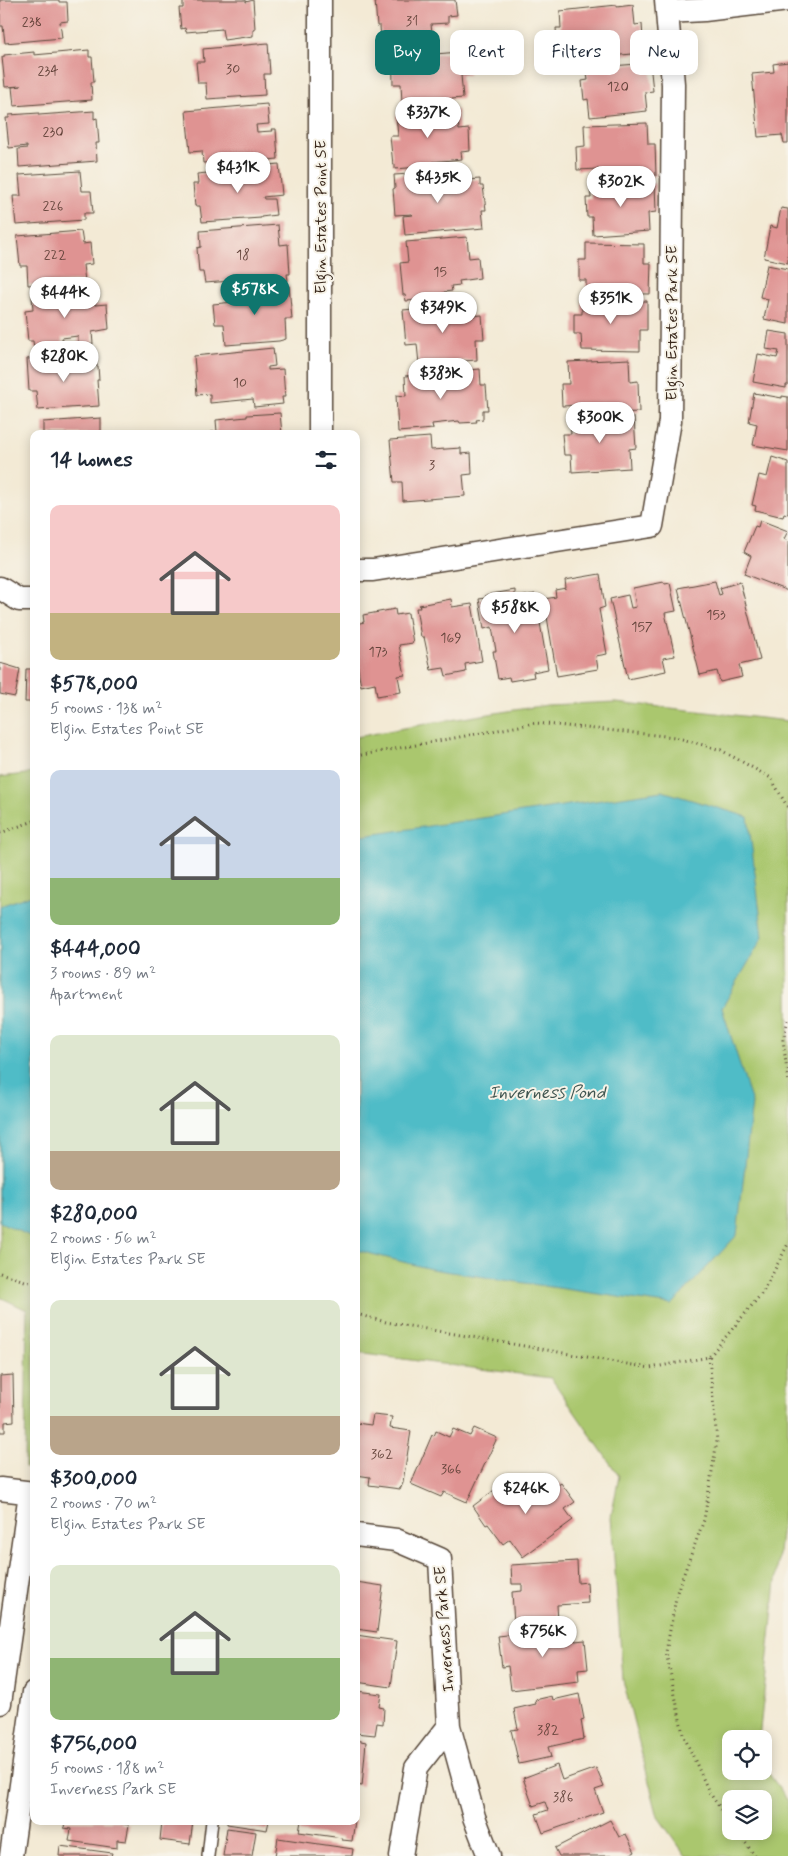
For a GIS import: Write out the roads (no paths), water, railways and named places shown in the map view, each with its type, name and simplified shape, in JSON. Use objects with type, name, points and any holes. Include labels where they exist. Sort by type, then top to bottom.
[{"type":"street","name":"Elgin Estates Point SE","points":[[320,0],[320,430]]},
{"type":"street","points":[[666,6],[704,10],[788,0]]},
{"type":"street","name":"Elgin Estates Park SE","points":[[360,570],[373,570],[652,526],[670,421],[673,84],[666,6]]},
{"type":"street","points":[[0,588],[18,600],[30,600]]},
{"type":"street","points":[[0,1489],[30,1493]]},
{"type":"street","points":[[0,1703],[30,1506]]},
{"type":"street","name":"Inverness Park SE","points":[[360,1536],[396,1540],[440,1559],[449,1726],[474,1817],[489,1856]]},
{"type":"street","points":[[11,1856],[30,1721]]},
{"type":"street","points":[[401,1856],[416,1768],[449,1726]]},
{"type":"lane","points":[[208,1856],[212,1825]]},
{"type":"water","name":"Inverness Pond","points":[[662,791],[748,817],[763,937],[722,1008],[752,1103],[737,1235],[672,1305],[431,1269],[360,1251],[360,836]]},
{"type":"water","points":[[30,895],[30,1236],[0,1222],[0,906]]}]
